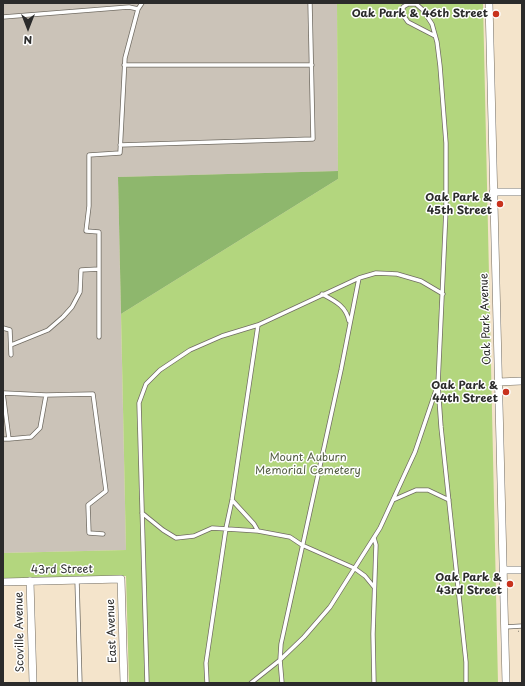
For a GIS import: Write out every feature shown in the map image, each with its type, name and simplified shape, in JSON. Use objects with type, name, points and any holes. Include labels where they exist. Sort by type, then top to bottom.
[{"type":"street","name":"Oak Park Avenue","points":[[489,3],[506,683]]},
{"type":"street","points":[[493,192],[522,192]]},
{"type":"street","points":[[498,382],[522,381]]},
{"type":"street","points":[[504,570],[522,570]]},
{"type":"street","name":"43rd Street","points":[[3,582],[121,579]]},
{"type":"street","name":"East Avenue","points":[[121,579],[124,683]]},
{"type":"street","name":"Scoville Avenue","points":[[30,581],[33,683]]},
{"type":"lane","points":[[99,337],[99,232],[86,231],[89,206],[89,155],[120,152],[124,58],[138,9],[142,3]]},
{"type":"lane","points":[[120,145],[313,139],[310,3]]},
{"type":"lane","points":[[435,36],[408,22],[403,15],[403,8],[408,4],[416,4],[423,10],[432,24],[435,36],[440,66],[446,143],[446,210],[438,384],[441,427],[466,662],[466,683]]},
{"type":"lane","points":[[3,17],[129,6],[138,9]]},
{"type":"lane","points":[[124,65],[312,65]]},
{"type":"lane","points":[[11,345],[48,330],[72,307],[80,292],[81,270],[99,269]]},
{"type":"lane","points":[[147,683],[140,403],[146,384],[160,370],[190,350],[222,336],[258,325],[359,278],[376,273],[397,274],[421,280],[443,294]]},
{"type":"lane","points":[[282,683],[280,660],[281,644],[342,370],[359,278]]},
{"type":"lane","points":[[322,294],[339,303],[348,313],[350,325]]},
{"type":"lane","points":[[207,683],[206,663],[258,325]]},
{"type":"lane","points":[[3,328],[10,330],[11,355]]},
{"type":"lane","points":[[251,683],[280,660],[304,637],[330,607],[374,538],[415,452],[438,384]]},
{"type":"lane","points":[[10,439],[3,393],[46,395],[93,394],[106,491],[88,505],[89,534],[103,534]]},
{"type":"lane","points":[[3,439],[32,437],[40,428],[46,395]]},
{"type":"lane","points":[[392,500],[416,490],[428,490],[449,500]]},
{"type":"lane","points":[[232,500],[254,524],[258,531]]},
{"type":"lane","points":[[142,513],[163,530],[176,538],[194,536],[212,528],[258,531],[290,537],[302,545],[354,568],[365,576],[374,587]]},
{"type":"lane","points":[[374,538],[376,545],[373,634],[374,683]]},
{"type":"lane","points":[[77,580],[80,683]]},
{"type":"lane","points":[[505,627],[522,626]]},
{"type":"path","points":[[516,630],[522,633]]},
{"type":"shaded area","points":[[3,3],[337,3],[338,171],[118,177],[126,550],[3,553]]},
{"type":"green space","name":"Mount Auburn Memorial Cemetery","points":[[337,3],[483,3],[498,683],[129,683],[126,576],[3,579],[3,553],[126,550],[121,314],[338,179]]},
{"type":"green space","points":[[338,171],[338,179],[121,314],[118,177]]},
{"type":"place","name":"Oak Park & 46th Street","points":[[496,14]]},
{"type":"place","name":"Oak Park & 45th Street","points":[[500,204]]},
{"type":"place","name":"Oak Park & 44th Street","points":[[506,392]]},
{"type":"place","name":"Oak Park & 43rd Street","points":[[510,584]]}]
